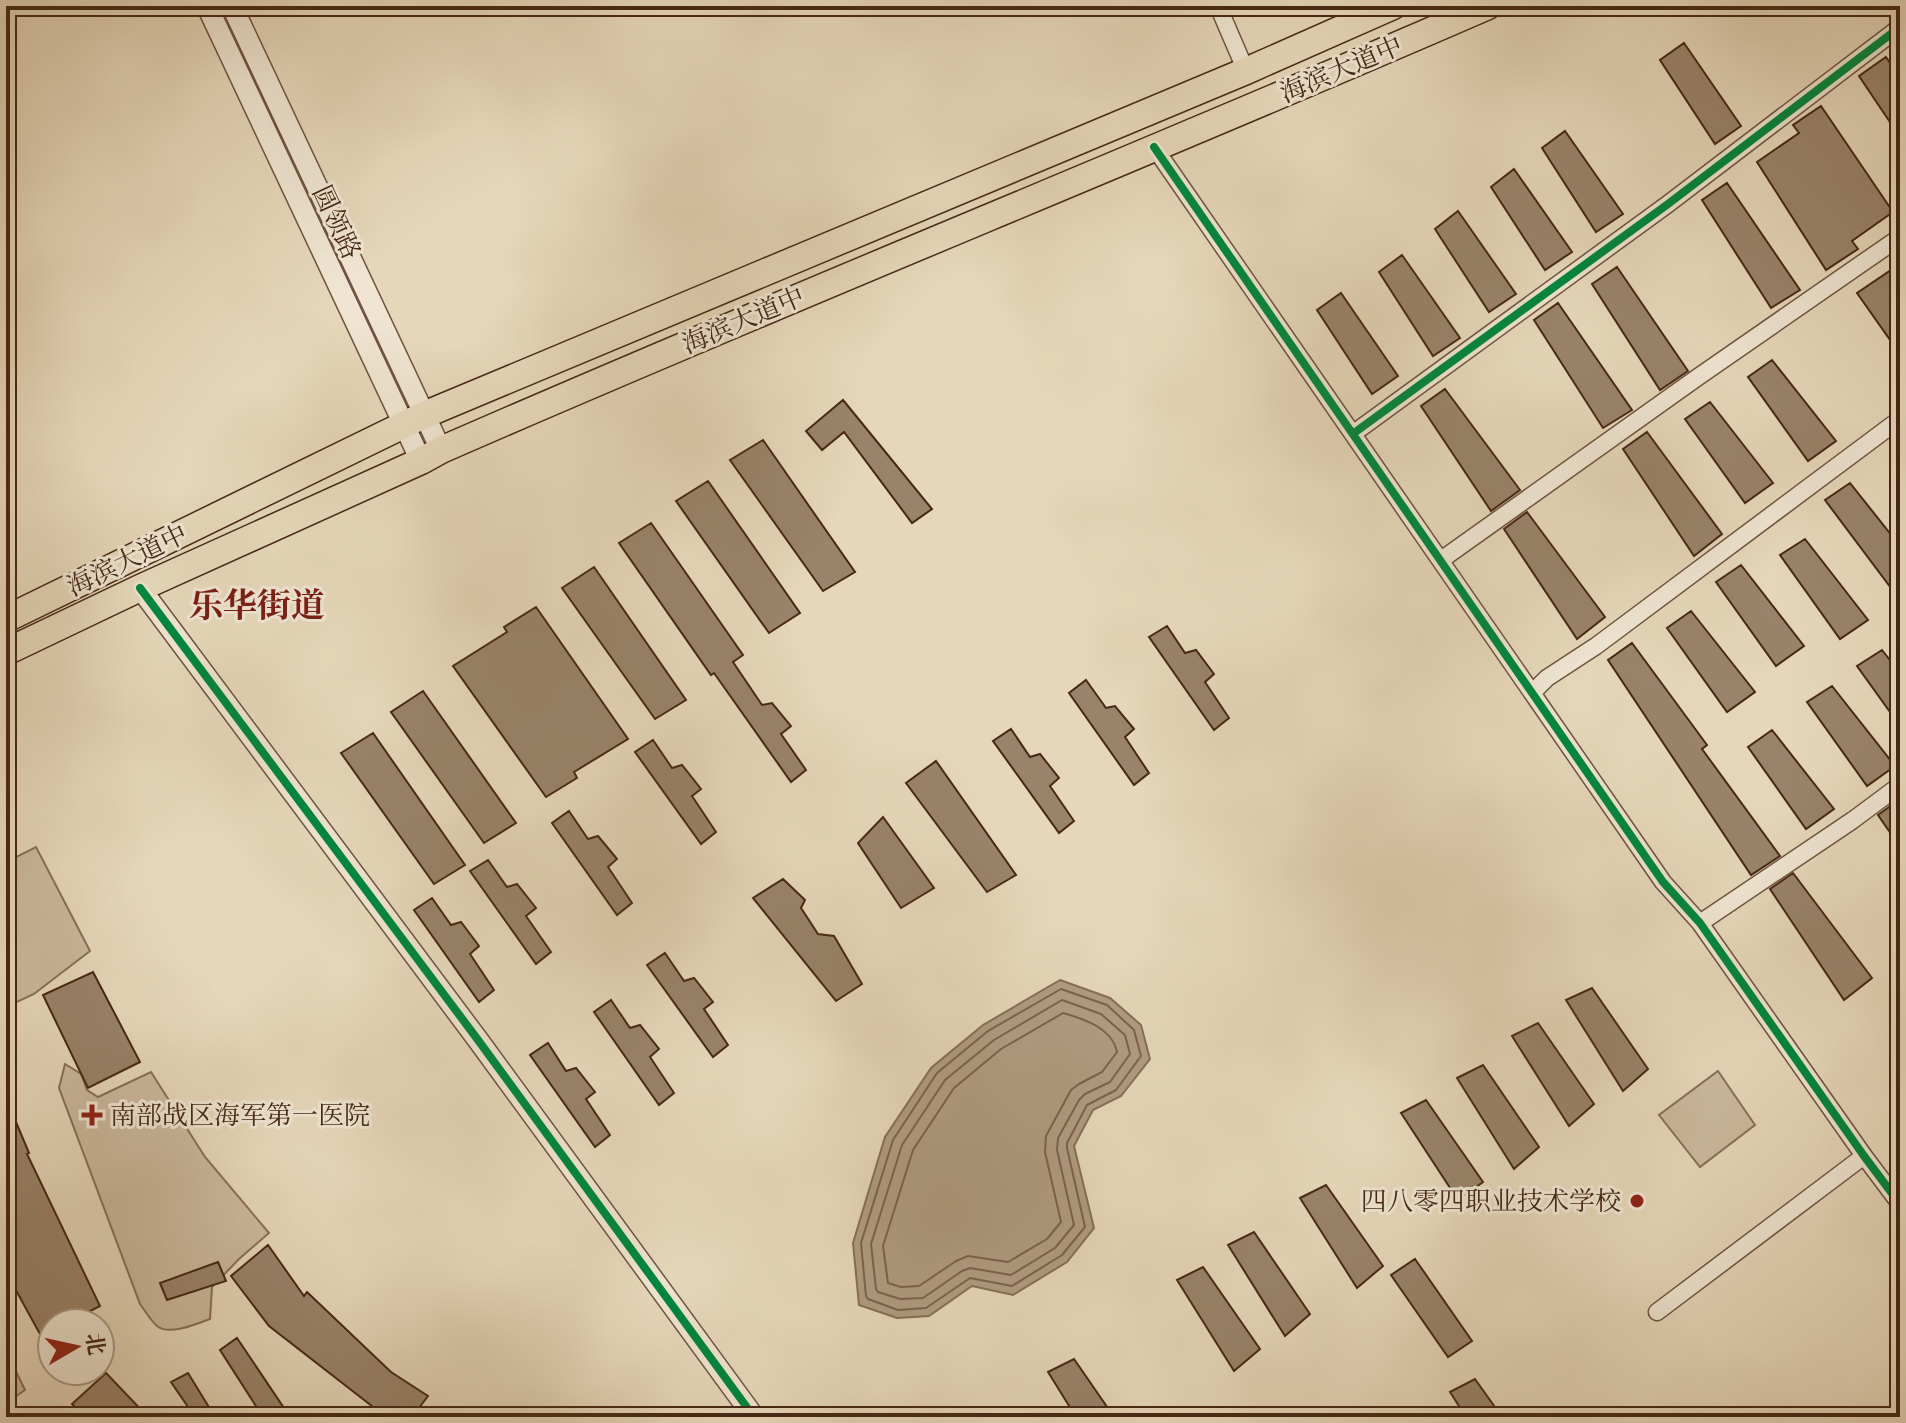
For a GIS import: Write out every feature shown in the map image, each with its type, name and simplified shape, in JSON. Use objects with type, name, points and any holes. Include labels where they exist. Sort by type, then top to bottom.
[{"type":"main road","name":"海滨大道中","points":[[6,619],[414,419],[1246,71],[1393,6]]},
{"type":"main road","name":"海滨大道中","points":[[6,652],[431,455],[624,370],[1352,66],[1488,6]]},
{"type":"street","name":"圆领路","points":[[207,6],[431,455]]},
{"type":"street","name":"圆领路","points":[[232,6],[414,419]]},
{"type":"street","points":[[1218,6],[1246,71]]},
{"type":"street","points":[[1354,433],[1668,204],[1900,27]]},
{"type":"street","points":[[1154,147],[1663,882],[1700,923],[1900,1204]]},
{"type":"street","points":[[1441,560],[1900,237]]},
{"type":"street","points":[[1532,693],[1547,678],[1596,646],[1900,419]]},
{"type":"street","points":[[140,588],[754,1417]]},
{"type":"street","points":[[1700,923],[1900,785]]},
{"type":"street","points":[[1657,1312],[1864,1156]]},
{"type":"shaded area","points":[[36,847],[90,951],[34,994],[6,1007],[6,862]]},
{"type":"shaded area","points":[[65,1064],[81,1074],[87,1090],[98,1097],[151,1072],[205,1157],[269,1233],[212,1287],[210,1319],[183,1328],[162,1329],[140,1304],[59,1088]]},
{"type":"shaded area","points":[[1718,1071],[1755,1125],[1700,1167],[1659,1115]]},
{"type":"shaded area","points":[[6,1351],[25,1390],[6,1403]]},
{"type":"water","points":[[1060,980],[1110,998],[1141,1025],[1150,1059],[1121,1096],[1093,1110],[1074,1146],[1094,1228],[1067,1262],[1013,1295],[972,1286],[929,1316],[897,1318],[859,1305],[853,1243],[885,1137],[931,1068],[983,1025]]},
{"type":"building","points":[[1684,43],[1741,126],[1715,144],[1660,60]]},
{"type":"building","points":[[1886,57],[1900,78],[1900,137],[1859,76]]},
{"type":"building","points":[[1821,106],[1893,212],[1852,241],[1858,249],[1826,270],[1757,162],[1799,133],[1793,125]]},
{"type":"building","points":[[1565,131],[1623,214],[1596,232],[1542,148]]},
{"type":"building","points":[[1514,169],[1572,252],[1545,270],[1491,187]]},
{"type":"building","points":[[1727,183],[1800,290],[1771,308],[1702,200]]},
{"type":"building","points":[[1458,211],[1516,294],[1489,312],[1435,229]]},
{"type":"building","points":[[1402,255],[1460,338],[1433,356],[1379,272]]},
{"type":"building","points":[[1900,264],[1900,354],[1857,293]]},
{"type":"building","points":[[1617,267],[1688,371],[1660,390],[1592,284]]},
{"type":"building","points":[[1341,293],[1398,376],[1372,394],[1317,310]]},
{"type":"building","points":[[1558,303],[1632,410],[1603,428],[1534,320]]},
{"type":"building","points":[[1772,360],[1836,441],[1808,461],[1748,377]]},
{"type":"building","points":[[1445,389],[1520,490],[1491,511],[1421,406]]},
{"type":"building","points":[[843,400],[932,509],[912,523],[844,432],[822,450],[806,431]]},
{"type":"building","points":[[1710,402],[1773,483],[1745,503],[1685,419]]},
{"type":"building","points":[[1647,432],[1722,534],[1694,556],[1623,449]]},
{"type":"building","points":[[763,440],[855,572],[823,591],[730,460]]},
{"type":"building","points":[[708,481],[800,613],[769,633],[676,501]]},
{"type":"building","points":[[1850,483],[1900,546],[1900,600],[1825,500]]},
{"type":"building","points":[[1527,512],[1605,617],[1577,639],[1504,529]]},
{"type":"building","points":[[651,523],[743,655],[733,662],[762,705],[772,703],[791,726],[781,734],[806,770],[791,782],[714,673],[711,675],[619,543]]},
{"type":"building","points":[[1805,539],[1868,620],[1840,639],[1780,555]]},
{"type":"building","points":[[1741,565],[1804,646],[1776,666],[1716,582]]},
{"type":"building","points":[[594,567],[686,700],[655,719],[562,588]]},
{"type":"building","points":[[536,607],[628,739],[574,772],[577,778],[546,797],[453,666],[507,632],[504,627]]},
{"type":"building","points":[[1691,611],[1755,692],[1727,712],[1667,628]]},
{"type":"building","points":[[1167,626],[1185,653],[1196,650],[1214,674],[1205,682],[1229,718],[1214,730],[1149,637]]},
{"type":"building","points":[[1632,643],[1707,745],[1702,749],[1780,856],[1751,875],[1608,660]]},
{"type":"building","points":[[1882,650],[1900,673],[1900,726],[1857,666]]},
{"type":"building","points":[[1086,680],[1106,708],[1115,706],[1134,729],[1125,737],[1149,773],[1134,785],[1069,693]]},
{"type":"building","points":[[1832,686],[1895,766],[1867,786],[1807,702]]},
{"type":"building","points":[[423,691],[516,823],[484,843],[391,712]]},
{"type":"building","points":[[1011,729],[1030,757],[1040,754],[1059,778],[1050,786],[1074,821],[1059,833],[993,741]]},
{"type":"building","points":[[1772,730],[1834,809],[1806,829],[1748,747]]},
{"type":"building","points":[[373,733],[465,865],[434,884],[341,753]]},
{"type":"building","points":[[653,740],[672,768],[682,765],[701,789],[692,796],[716,832],[701,844],[635,752]]},
{"type":"building","points":[[936,761],[1016,875],[987,892],[906,783]]},
{"type":"building","points":[[1900,799],[1900,847],[1878,815]]},
{"type":"building","points":[[569,811],[588,839],[598,836],[617,859],[608,867],[632,903],[617,915],[552,823]]},
{"type":"building","points":[[883,817],[934,888],[901,908],[858,843]]},
{"type":"building","points":[[488,860],[507,887],[517,884],[536,908],[526,916],[551,952],[536,964],[470,871]]},
{"type":"building","points":[[1793,873],[1872,978],[1844,1000],[1770,889]]},
{"type":"building","points":[[783,879],[805,900],[801,908],[818,934],[834,936],[862,984],[836,1001],[753,898]]},
{"type":"building","points":[[432,898],[451,925],[461,922],[479,946],[470,954],[494,990],[479,1002],[414,910]]},
{"type":"building","points":[[665,953],[684,981],[694,978],[713,1002],[704,1009],[728,1045],[713,1057],[647,965]]},
{"type":"building","points":[[93,972],[140,1062],[88,1088],[43,995]]},
{"type":"building","points":[[1592,988],[1648,1069],[1623,1091],[1566,1000]]},
{"type":"building","points":[[611,1000],[630,1028],[640,1025],[659,1049],[650,1057],[674,1093],[659,1105],[594,1012]]},
{"type":"building","points":[[1538,1023],[1594,1104],[1569,1126],[1512,1036]]},
{"type":"building","points":[[548,1043],[566,1071],[576,1068],[595,1092],[586,1099],[610,1135],[595,1147],[530,1055]]},
{"type":"building","points":[[1483,1065],[1539,1147],[1514,1169],[1457,1078]]},
{"type":"building","points":[[6,1098],[27,1154],[100,1306],[36,1307],[36,1327],[6,1272]]},
{"type":"building","points":[[1426,1100],[1483,1182],[1458,1200],[1401,1113]]},
{"type":"building","points":[[1326,1185],[1383,1266],[1357,1288],[1300,1198]]},
{"type":"building","points":[[1254,1232],[1310,1314],[1285,1336],[1228,1245]]},
{"type":"building","points":[[268,1245],[304,1296],[307,1292],[391,1372],[428,1396],[412,1417],[386,1417],[269,1326],[231,1276]]},
{"type":"building","points":[[1415,1259],[1472,1341],[1448,1357],[1391,1275]]},
{"type":"building","points":[[218,1262],[226,1281],[167,1300],[160,1283]]},
{"type":"building","points":[[1203,1267],[1260,1349],[1234,1371],[1177,1280]]},
{"type":"building","points":[[237,1338],[290,1417],[263,1417],[220,1350]]},
{"type":"building","points":[[1074,1359],[1114,1417],[1076,1417],[1048,1372]]},
{"type":"building","points":[[188,1373],[215,1417],[195,1417],[171,1382]]},
{"type":"building","points":[[1475,1379],[1502,1417],[1466,1417],[1450,1392]]},
{"type":"building","points":[[116,1383],[148,1417],[85,1417],[72,1404],[91,1387],[116,1387]]},
{"type":"cycle path","points":[[1354,433],[1668,204],[1900,27]]},
{"type":"cycle path","points":[[1154,147],[1663,882],[1700,923],[1900,1204]]},
{"type":"cycle path","points":[[140,588],[478,1040],[754,1417]]},
{"type":"place","name":"南部战区海军第一医院","points":[[92,1115]]},
{"type":"place","name":"四八零四职业技术学校","points":[[1637,1201]]},
{"type":"district","name":"乐华街道","points":[[257,605]]}]
